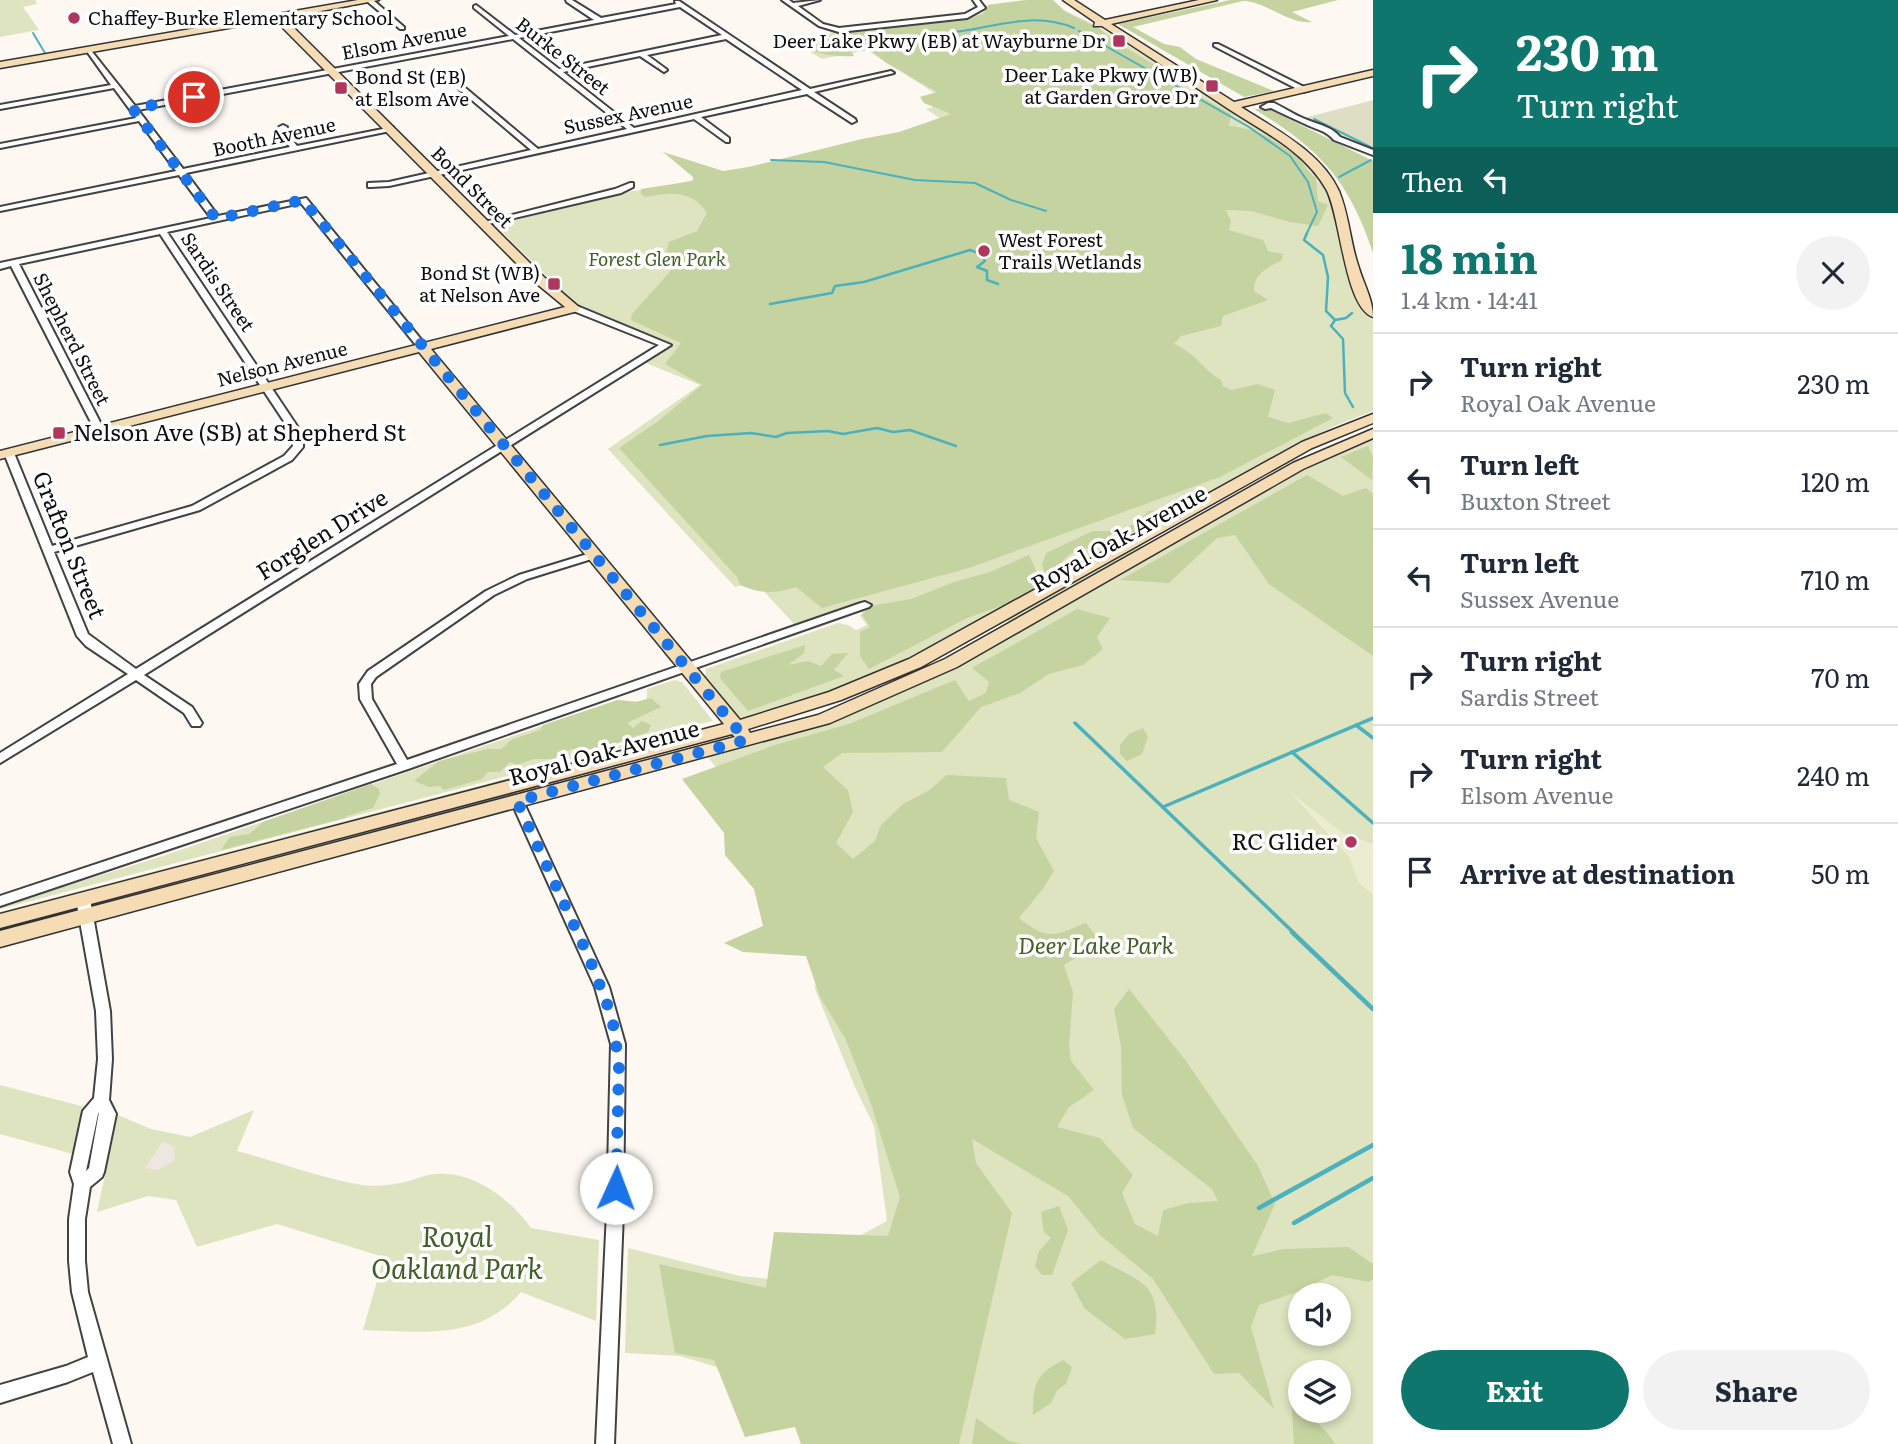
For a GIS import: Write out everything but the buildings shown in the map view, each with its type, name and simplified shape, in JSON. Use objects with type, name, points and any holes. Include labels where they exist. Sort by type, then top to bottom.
[{"type":"main road","points":[[0,65],[372,0]]},
{"type":"main road","points":[[1057,0],[1099,23],[1294,146],[1325,178],[1336,200],[1351,264],[1368,295],[1364,301],[1373,313]]},
{"type":"main road","points":[[1068,0],[1099,23],[1212,0]]},
{"type":"main road","points":[[1099,23],[1189,0]]},
{"type":"main road","name":"Bond Street","points":[[277,17],[564,303],[574,308]]},
{"type":"main road","points":[[1231,106],[1373,73]]},
{"type":"main road","name":"Nelson Avenue","points":[[4,454],[574,308]]},
{"type":"main road","points":[[423,348],[741,733]]},
{"type":"main road","name":"Royal Oak Avenue","points":[[0,921],[84,908],[517,801],[741,733],[878,680],[1008,621],[1140,546],[1307,445],[1373,418]]},
{"type":"main road","name":"Royal Oak Avenue","points":[[1140,546],[1319,454],[1373,433]]},
{"type":"main road","name":"Royal Oak Avenue","points":[[0,939],[84,908],[741,733]]},
{"type":"street","points":[[372,0],[402,28]]},
{"type":"street","points":[[674,0],[852,121]]},
{"type":"street","points":[[789,2],[817,0]]},
{"type":"street","points":[[789,2],[821,26],[843,30],[967,16],[982,8],[976,0]]},
{"type":"street","points":[[569,1],[600,21]]},
{"type":"street","name":"Elsom Avenue","points":[[133,109],[682,5]]},
{"type":"street","name":"Burke Street","points":[[476,7],[631,129]]},
{"type":"street","points":[[557,71],[729,36]]},
{"type":"street","points":[[1216,45],[1306,90]]},
{"type":"street","name":"Sardis Street","points":[[89,50],[216,219]]},
{"type":"street","points":[[641,54],[664,70]]},
{"type":"street","name":"Sussex Avenue","points":[[370,185],[388,184],[891,73]]},
{"type":"street","points":[[0,107],[115,86]]},
{"type":"street","points":[[463,89],[535,150]]},
{"type":"street","points":[[1268,106],[1317,125],[1357,148],[1373,153]]},
{"type":"street","points":[[695,116],[726,140]]},
{"type":"street","points":[[0,146],[140,119]]},
{"type":"street","points":[[283,127],[284,135],[295,149]]},
{"type":"street","name":"Booth Avenue","points":[[0,209],[390,129]]},
{"type":"street","points":[[484,223],[618,191],[630,185]]},
{"type":"street","points":[[0,266],[303,200],[423,348]]},
{"type":"street","name":"Sardis Street","points":[[48,550],[196,508],[288,457],[298,447],[298,435],[162,231]]},
{"type":"street","name":"Shepherd Street","points":[[14,263],[99,430]]},
{"type":"street","name":"Bond Street","points":[[574,308],[666,345]]},
{"type":"street","name":"Forglen Drive","points":[[0,759],[666,345]]},
{"type":"street","name":"Grafton Street","points":[[4,454],[48,550],[83,636],[188,710],[196,723]]},
{"type":"street","points":[[404,766],[366,699],[365,684],[372,674],[499,588],[594,555]]},
{"type":"street","name":"Royal Oak Avenue","points":[[0,901],[404,766],[864,605]]},
{"type":"street","points":[[517,801],[602,988],[618,1044],[606,1444]]},
{"type":"street","points":[[84,908],[104,1031],[101,1100],[108,1114],[96,1172],[82,1184],[76,1239],[78,1276],[98,1361],[122,1444]]},
{"type":"street","points":[[0,1394],[68,1374],[98,1361]]},
{"type":"green space","points":[[0,0],[35,0],[37,4],[23,7],[39,30],[0,37]]},
{"type":"green space","name":"Deer Lake Park","points":[[1024,0],[1071,13],[1097,26],[1276,138],[1316,174],[1331,200],[1348,278],[1359,303],[1373,321],[1373,411],[1309,438],[1125,537],[1154,554],[1289,474],[1345,448],[1373,439],[1373,1444],[875,1444],[720,1368],[680,1356],[625,1353],[628,1248],[740,1276],[778,1280],[887,1221],[874,1126],[815,989],[822,906],[708,757],[824,722],[892,697],[1020,629],[996,613],[915,654],[834,690],[753,717],[736,715],[705,677],[706,669],[838,623],[856,630],[867,625],[860,616],[866,606],[862,603],[795,625],[754,581],[735,587],[608,449],[700,385],[646,363],[673,344],[576,305],[495,225],[625,192],[658,188],[945,122],[926,109],[950,103],[867,50],[822,59],[795,43],[832,32],[966,19],[983,12],[985,5]]},
{"type":"green space","points":[[1053,0],[1066,12],[1100,29],[1114,41],[1172,75],[1174,82],[1231,114],[1229,126],[1257,132],[1282,146],[1298,158],[1316,178],[1318,201],[1328,205],[1318,226],[1290,222],[1251,211],[1226,210],[1231,221],[1229,230],[1263,240],[1268,251],[1283,254],[1281,261],[1258,276],[1254,285],[1254,291],[1268,300],[1223,316],[1221,326],[1181,336],[1174,344],[1188,352],[1221,380],[1223,386],[1231,390],[1258,384],[1275,390],[1268,417],[1288,423],[1326,413],[1333,418],[1220,477],[969,568],[822,608],[796,587],[768,592],[740,585],[737,577],[619,448],[657,422],[702,385],[665,364],[681,343],[631,320],[632,314],[675,266],[666,252],[669,242],[697,231],[707,213],[695,200],[680,194],[646,197],[641,194],[641,189],[693,181],[693,177],[663,152],[723,171],[899,132],[951,114],[924,103],[920,97],[937,92],[885,62],[870,50],[852,52],[854,56],[838,56],[817,52],[796,43],[849,32],[967,19],[983,14],[989,5]]},
{"type":"green space","points":[[1230,0],[1338,0],[1292,12],[1312,22],[1295,20],[1261,5],[1243,1],[1133,27],[1164,44],[1180,47],[1196,59],[1274,91],[1244,97],[1118,24]]},
{"type":"green space","points":[[1373,100],[1373,152],[1304,118]]},
{"type":"green space","points":[[1254,109],[1269,109],[1373,161],[1373,253],[1353,205],[1329,168],[1297,138]]},
{"type":"green space","points":[[1368,446],[1373,457],[1372,480],[1341,457]]},
{"type":"green space","points":[[1307,475],[1343,496],[1366,488],[1373,494],[1373,656],[1269,584],[1235,535],[1217,538],[1169,583],[1120,580]]},
{"type":"green space","points":[[1164,509],[1120,539],[1073,552],[1061,564],[1056,574],[1046,578],[1042,564],[1046,553],[1093,531],[1119,531],[1134,524],[1149,511]]},
{"type":"green space","points":[[1029,555],[1043,586],[1021,599],[967,618],[869,669],[860,656],[860,632],[870,627],[862,615],[871,606],[911,599],[954,582],[990,572]]},
{"type":"green space","points":[[1077,609],[1110,618],[1097,637],[1103,649],[1083,665],[1049,674],[1020,693],[981,707],[942,752],[842,753],[823,767],[848,790],[853,812],[836,843],[853,859],[875,841],[881,825],[903,804],[928,791],[947,775],[1006,778],[1009,800],[1039,812],[1036,838],[1054,871],[1019,918],[1037,930],[1051,934],[1086,923],[1101,943],[1064,965],[1073,992],[1069,1046],[1071,1061],[1094,1090],[1069,1107],[1057,1127],[1100,1138],[1133,1175],[1122,1193],[1135,1224],[1158,1236],[1163,1210],[1189,1203],[1218,1201],[1212,1189],[1133,1128],[1122,1095],[1121,1046],[1114,1009],[1129,989],[1186,1061],[1258,1166],[1275,1204],[1252,1256],[1284,1249],[1348,1247],[1373,1264],[1373,1279],[1369,1282],[1332,1275],[1316,1283],[1288,1283],[1288,1295],[1259,1305],[1251,1327],[1274,1409],[1239,1373],[1214,1374],[1153,1279],[1100,1235],[1068,1196],[972,1139],[976,1163],[1012,1213],[959,1444],[801,1444],[795,1427],[745,1437],[714,1360],[675,1353],[659,1264],[766,1288],[774,1232],[888,1236],[900,1197],[870,1101],[845,1038],[820,997],[806,956],[743,952],[724,943],[763,926],[754,889],[725,855],[724,833],[682,779],[778,744],[849,724],[955,680],[969,701],[986,693],[989,682],[972,668]]},
{"type":"green space","points":[[805,645],[804,653],[788,665],[808,661],[821,666],[832,654],[848,653],[834,670],[844,676],[748,711],[720,678],[721,672]]},
{"type":"green space","points":[[675,680],[682,682],[713,721],[636,737],[580,757],[0,909],[0,906],[163,856],[618,700],[642,702],[647,698],[647,689]]},
{"type":"green space","points":[[651,698],[661,707],[627,723],[633,728],[642,721],[651,725],[648,732],[601,749],[562,749],[554,759],[534,759],[517,765],[510,762],[500,772],[488,772],[482,779],[444,790],[440,786],[429,787],[414,781],[439,761],[488,749],[501,749],[511,740],[540,730],[543,725],[618,700],[636,702]]},
{"type":"green space","points":[[1143,728],[1148,737],[1142,754],[1127,761],[1120,754],[1120,745],[1129,734]]},
{"type":"green space","points":[[636,740],[637,742],[583,761],[0,915],[0,912],[581,759]]},
{"type":"green space","points":[[371,784],[379,789],[380,794],[373,808],[345,818],[221,850],[230,837],[249,834],[263,822]]},
{"type":"green space","name":"RC Glider","points":[[1289,791],[1344,834],[1373,844],[1373,895],[1359,883],[1349,857]]},
{"type":"green space","points":[[0,1085],[85,1107],[73,1154],[0,1134]]},
{"type":"green space","name":"Royal Oakland Park","points":[[254,1110],[237,1151],[367,1186],[394,1184],[432,1174],[464,1177],[502,1197],[531,1228],[599,1240],[596,1321],[521,1292],[504,1308],[468,1326],[428,1332],[363,1330],[384,1257],[277,1224],[197,1247],[176,1200],[148,1196],[97,1212],[118,1115],[151,1129],[190,1137]]},
{"type":"green space","points":[[1059,1206],[1068,1230],[1052,1275],[1042,1275],[1035,1266],[1039,1251],[1051,1238],[1044,1232],[1041,1212]]},
{"type":"green space","points":[[1101,1260],[1137,1280],[1151,1294],[1155,1304],[1155,1334],[1125,1339],[1085,1309],[1071,1283]]},
{"type":"green space","points":[[1063,1360],[1072,1367],[1066,1384],[1057,1390],[1051,1403],[1033,1415],[1038,1381],[1046,1371]]},
{"type":"green space","points":[[976,1418],[1009,1441],[1022,1444],[972,1444]]},
{"type":"green space","points":[[1293,1423],[1317,1423],[1335,1444],[1294,1444]]},
{"type":"shaded area","points":[[163,1141],[174,1147],[175,1161],[158,1170],[145,1168]]},
{"type":"waterway","points":[[865,40],[938,34],[1032,20],[1060,23],[1074,28]]},
{"type":"waterway","points":[[1079,31],[1249,127],[1290,156],[1308,182],[1317,212],[1306,235]]},
{"type":"waterway","points":[[33,33],[45,53]]},
{"type":"waterway","points":[[1314,119],[1373,148]]},
{"type":"waterway","points":[[771,160],[824,162],[915,180],[975,183],[1011,200],[1046,211]]},
{"type":"waterway","points":[[1339,177],[1371,160]]},
{"type":"waterway","points":[[1307,233],[1304,240],[1323,255],[1328,277],[1326,311],[1335,320]]},
{"type":"waterway","points":[[770,304],[832,293],[835,286],[864,282],[970,250],[981,254],[985,261],[977,267],[987,271],[987,280],[998,284]]},
{"type":"waterway","points":[[1335,320],[1346,318],[1352,313]]},
{"type":"waterway","points":[[1335,320],[1331,326],[1343,339],[1345,393],[1353,407]]},
{"type":"waterway","points":[[660,445],[707,436],[751,433],[776,437],[787,433],[828,431],[843,434],[877,428],[893,432],[910,430],[956,446]]},
{"type":"waterway","points":[[1356,725],[1373,718]]},
{"type":"waterway","points":[[1075,723],[1294,933]]},
{"type":"waterway","points":[[1292,752],[1356,725]]},
{"type":"waterway","points":[[1356,725],[1373,738]]},
{"type":"waterway","points":[[1163,807],[1292,752]]},
{"type":"waterway","points":[[1292,752],[1373,823]]},
{"type":"waterway","points":[[1292,932],[1373,1009]]},
{"type":"waterway","points":[[1259,1208],[1373,1145]]},
{"type":"waterway","points":[[1294,1223],[1373,1178]]},
{"type":"place","name":"Chaffey-Burke Elementary School","points":[[74,18]]},
{"type":"place","name":"Deer Lake Pkwy (EB) at Wayburne Dr","points":[[1119,41]]},
{"type":"place","name":"Deer Lake Pkwy (WB) at Garden Grove Dr","points":[[1212,86]]},
{"type":"place","name":"Bond St (EB) at Elsom Ave","points":[[341,88]]},
{"type":"place","name":"West Forest Trails Wetlands","points":[[984,251]]},
{"type":"place","name":"Bond St (WB) at Nelson Ave","points":[[554,284]]},
{"type":"place","name":"Nelson Ave (SB) at Shepherd St","points":[[59,433]]},
{"type":"place","name":"RC Glider","points":[[1351,842]]},
{"type":"route","points":[[194,97],[133,109],[216,219],[303,200],[746,740],[517,801],[590,960],[612,1017],[619,1065],[616,1188]]},
{"type":"park label","name":"Forest Glen Park","points":[[657,259]]}]
